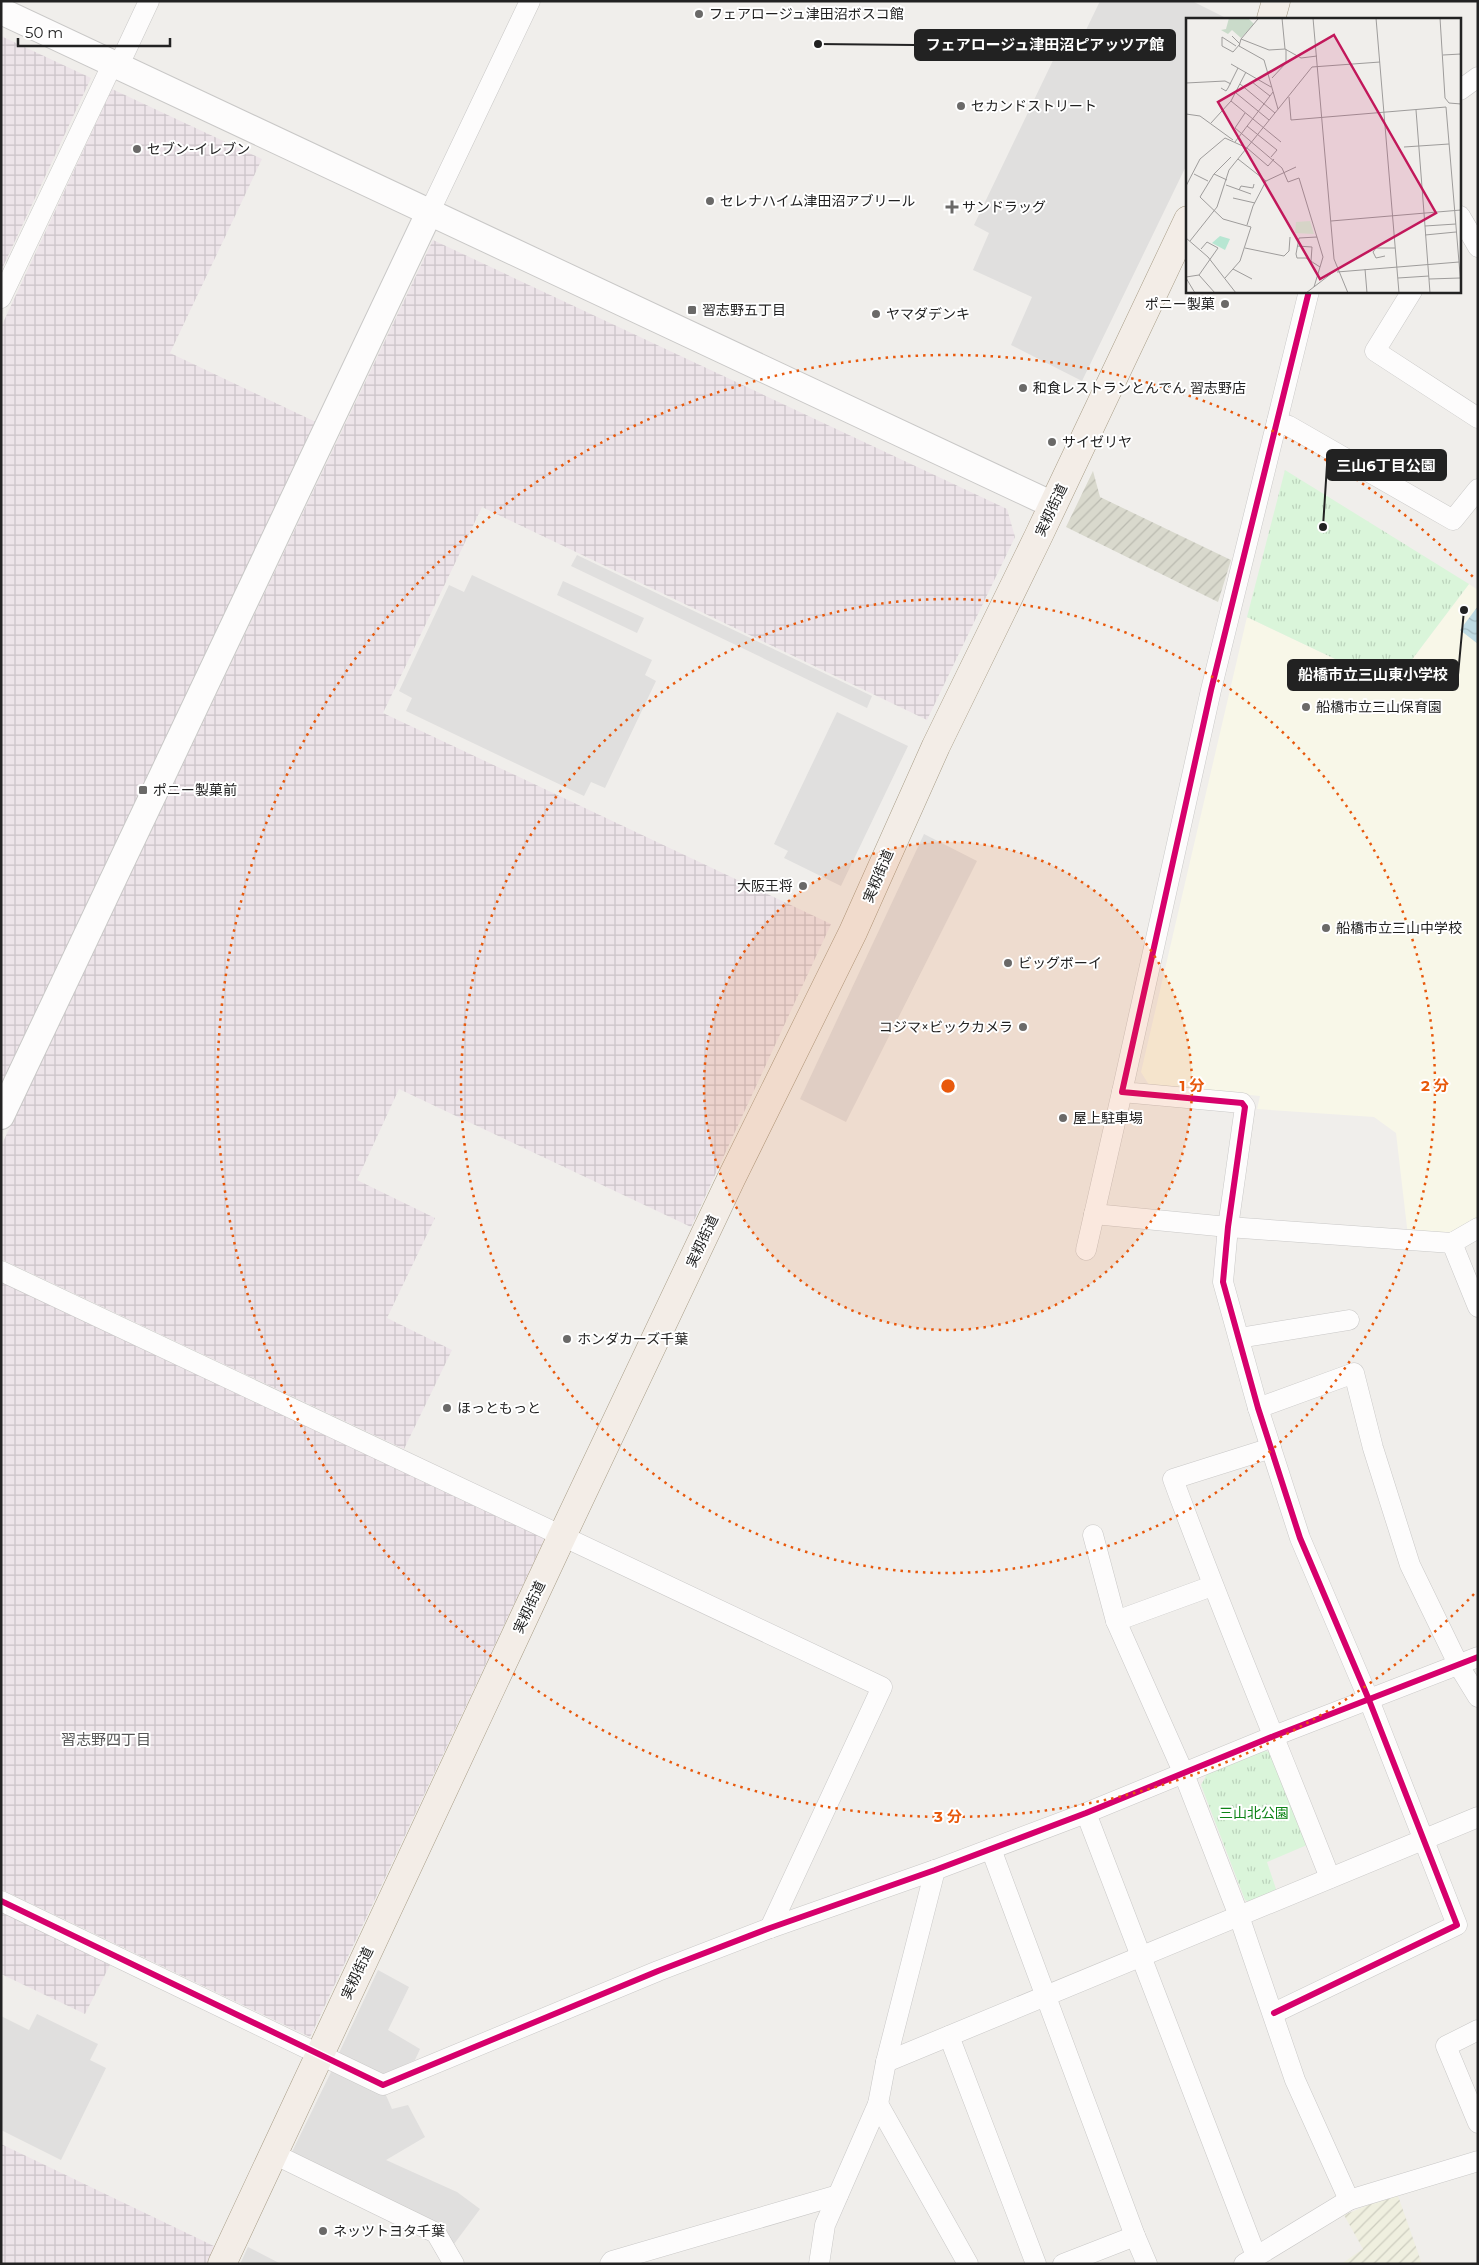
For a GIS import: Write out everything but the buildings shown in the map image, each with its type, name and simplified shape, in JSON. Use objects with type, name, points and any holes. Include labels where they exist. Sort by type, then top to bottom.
[{"type":"main road","points":[[1271,18],[1276,1]]},
{"type":"main road","name":"実籾街道","points":[[222,2264],[562,1536],[731,1179],[853,932],[936,746],[1186,224]]},
{"type":"street","points":[[1,298],[149,1]]},
{"type":"street","points":[[1,1116],[530,1]]},
{"type":"street","points":[[1,11],[1053,505]]},
{"type":"street","points":[[1462,89],[1478,77]]},
{"type":"street","points":[[1462,223],[1478,247]]},
{"type":"street","points":[[1086,1250],[1211,690],[1309,292]]},
{"type":"street","points":[[1411,292],[1375,351],[1478,418]]},
{"type":"street","points":[[1277,422],[1289,426],[1453,520],[1478,489]]},
{"type":"street","points":[[1122,1092],[1242,1103],[1245,1107],[1228,1227],[1223,1282],[1258,1408],[1300,1538],[1369,1700],[1425,1839],[1457,1925],[1274,2013]]},
{"type":"street","points":[[1094,1214],[1228,1227],[1452,1243],[1478,1228]]},
{"type":"street","points":[[1452,1243],[1478,1307]]},
{"type":"street","points":[[1,1271],[882,1687],[770,1928]]},
{"type":"street","points":[[1239,1338],[1349,1320]]},
{"type":"street","points":[[1258,1408],[1354,1373],[1373,1448],[1410,1565],[1458,1666],[1478,1697]]},
{"type":"street","points":[[1271,1448],[1173,1479],[1212,1586],[1330,1878]]},
{"type":"street","points":[[1093,1535],[1116,1621],[1184,1774],[1239,1916],[1274,2013],[1295,2080],[1349,2200]]},
{"type":"street","points":[[1116,1621],[1212,1586]]},
{"type":"street","points":[[1,1901],[383,2084],[770,1928],[935,1870],[1086,1813],[1274,1736],[1478,1657]]},
{"type":"street","points":[[1086,1813],[1250,2260],[1349,2200],[1478,2161]]},
{"type":"street","points":[[886,2062],[1478,1817]]},
{"type":"street","points":[[991,1849],[1044,1996],[1135,2236],[1148,2264]]},
{"type":"street","points":[[819,2264],[825,2225],[878,2104],[886,2062],[935,1870]]},
{"type":"street","points":[[1478,2030],[1446,2046],[1478,2123]]},
{"type":"street","points":[[949,2036],[1036,2264]]},
{"type":"street","points":[[878,2104],[968,2264]]},
{"type":"street","points":[[274,2154],[436,2233],[454,2264]]},
{"type":"street","points":[[610,2264],[612,2261],[838,2195]]},
{"type":"street","points":[[1063,2264],[1135,2236]]},
{"type":"shaded area","points":[[1100,1],[1192,1],[1226,18],[1186,18],[1186,166],[1082,381],[1011,345],[1032,297],[973,270],[989,233],[974,225],[1058,50],[1073,57]]},
{"type":"shaded area","points":[[1,36],[91,78],[1,271]]},
{"type":"shaded area","points":[[112,89],[262,159],[170,353],[320,424],[1,1092],[1,327]]},
{"type":"shaded area","points":[[433,240],[1007,509],[1015,537],[927,720],[482,507],[383,713],[831,924],[691,1227],[399,1089],[357,1180],[435,1218],[387,1318],[452,1350],[404,1449],[1,1259],[1,1146]]},
{"type":"shaded area","points":[[1093,471],[1100,497],[1231,560],[1218,602],[1066,527]]},
{"type":"shaded area","points":[[577,555],[872,696],[867,708],[571,566]]},
{"type":"shaded area","points":[[472,575],[652,660],[645,675],[656,681],[605,788],[591,782],[584,796],[406,711],[412,698],[399,691],[449,585],[464,592]]},
{"type":"shaded area","points":[[563,581],[644,618],[637,633],[557,595]]},
{"type":"shaded area","name":"船橋市立三山中学校","points":[[1469,584],[1478,590],[1478,1218],[1445,1237],[1408,1236],[1396,1133],[1374,1117],[1257,1109],[1260,1096],[1149,1085],[1141,1072],[1247,617],[1392,686]]},
{"type":"shaded area","points":[[837,712],[908,746],[841,886],[784,858],[788,851],[774,844]]},
{"type":"shaded area","points":[[924,834],[977,861],[846,1122],[800,1099]]},
{"type":"shaded area","points":[[1,1281],[545,1538],[310,2037],[1,1889]]},
{"type":"shaded area","points":[[1,1908],[112,1961],[85,2014],[1,1974]]},
{"type":"shaded area","points":[[378,1970],[409,1987],[388,2030],[420,2049],[415,2060],[385,2074],[339,2053]]},
{"type":"shaded area","points":[[37,2014],[98,2044],[90,2060],[106,2068],[61,2160],[1,2130],[1,2016],[29,2030]]},
{"type":"shaded area","points":[[333,2068],[385,2093],[392,2109],[408,2105],[425,2137],[386,2160],[457,2192],[480,2209],[454,2244],[440,2225],[292,2152]]},
{"type":"shaded area","points":[[1,2144],[218,2248],[211,2264],[1,2264]]},
{"type":"shaded area","points":[[248,2247],[281,2264],[240,2264]]},
{"type":"green space","points":[[1285,470],[1469,584],[1392,686],[1247,617]]},
{"type":"green space","name":"三山北公園","points":[[1261,1750],[1273,1753],[1307,1845],[1267,1862],[1278,1895],[1259,1905],[1245,1900],[1201,1785],[1207,1774]]},
{"type":"green space","points":[[1397,2193],[1422,2264],[1341,2264],[1363,2249],[1344,2215]]},
{"type":"water","points":[[1478,606],[1478,644],[1460,630]]},
{"type":"cycle path","points":[[1274,2013],[1457,1925],[1369,1700],[1300,1538],[1258,1408],[1223,1282],[1228,1227],[1245,1107],[1242,1103],[1122,1092],[1211,690],[1309,292]]},
{"type":"cycle path","points":[[1,1901],[383,2085],[658,1971],[770,1928],[935,1870],[1086,1813],[1274,1736],[1478,1657]]},
{"type":"place","name":"フェアロージュ津田沼ボスコ館","points":[[699,14]]},
{"type":"place","name":"フェアロージュ津田沼ピアッツア館","points":[[818,44]]},
{"type":"place","name":"セカンドストリート","points":[[961,106]]},
{"type":"place","name":"セブン-イレブン","points":[[137,149]]},
{"type":"place","name":"セレナハイム津田沼アブリール","points":[[710,201]]},
{"type":"place","name":"サンドラッグ","points":[[952,207]]},
{"type":"place","name":"ポニー製菓","points":[[1225,304]]},
{"type":"place","name":"習志野五丁目","points":[[692,310]]},
{"type":"place","name":"ヤマダデンキ","points":[[876,314]]},
{"type":"place","name":"和食レストランとんでん 習志野店","points":[[1023,388]]},
{"type":"place","name":"サイゼリヤ","points":[[1052,442]]},
{"type":"place","name":"三山6丁目公園","points":[[1323,527]]},
{"type":"place","name":"船橋市立三山東小学校","points":[[1464,610]]},
{"type":"place","name":"船橋市立三山保育園","points":[[1306,707]]},
{"type":"place","name":"ポニー製菓前","points":[[143,790]]},
{"type":"place","name":"大阪王将","points":[[803,886]]},
{"type":"place","name":"船橋市立三山中学校","points":[[1326,928]]},
{"type":"place","name":"ビッグボーイ","points":[[1008,963]]},
{"type":"place","name":"コジマ×ビックカメラ","points":[[1023,1027]]},
{"type":"place","name":"屋上駐車場","points":[[1063,1118]]},
{"type":"place","name":"ホンダカーズ千葉","points":[[567,1339]]},
{"type":"place","name":"ほっともっと","points":[[447,1408]]},
{"type":"place","name":"ネッツトヨタ千葉","points":[[323,2231]]},
{"type":"district","name":"習志野四丁目","points":[[106,1740]]}]
